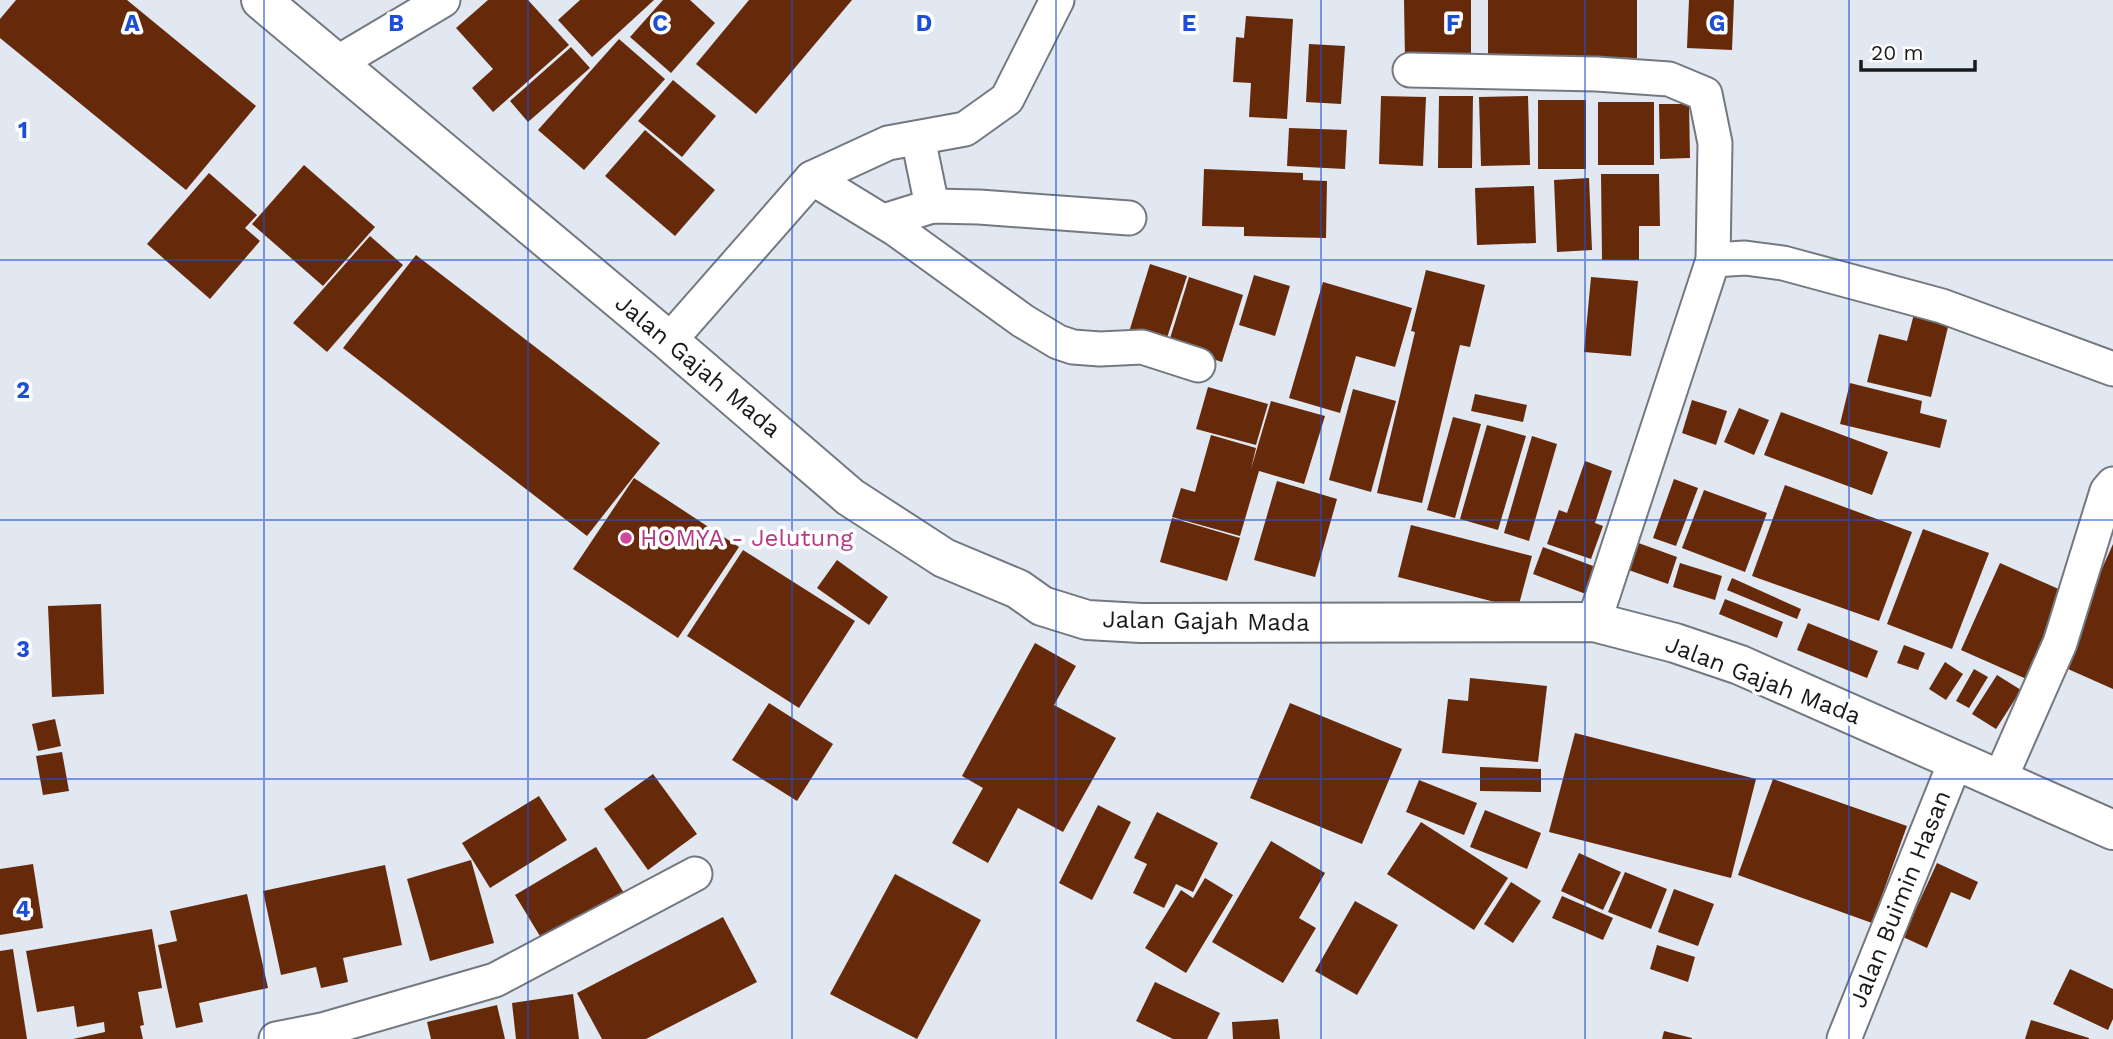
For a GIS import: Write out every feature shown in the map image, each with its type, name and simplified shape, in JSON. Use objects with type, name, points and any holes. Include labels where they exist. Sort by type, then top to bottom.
[{"type":"main road","name":"Jalan Gajah Mada","points":[[261,0],[850,496],[944,558],[1018,589],[1042,606],[1087,620],[1141,623],[1594,622],[1675,643],[1740,665],[2113,831]]},
{"type":"street","points":[[337,63],[443,0]]},
{"type":"street","points":[[669,341],[812,178],[888,143],[965,130],[1007,99],[1057,0]]},
{"type":"street","points":[[1410,70],[1597,74],[1669,79],[1705,94],[1715,143],[1713,260],[1594,622]]},
{"type":"street","points":[[918,138],[932,206]]},
{"type":"street","points":[[812,178],[884,221],[1023,321],[1058,342],[1073,347],[1100,349],[1142,346],[1198,365]]},
{"type":"street","points":[[884,221],[932,206],[1129,218]]},
{"type":"street","points":[[1713,260],[1745,258],[1783,263],[1942,306],[2113,369]]},
{"type":"street","points":[[2000,779],[2060,643],[2107,491],[2113,484]]},
{"type":"street","name":"Jalan Buimin Hasan","points":[[1844,1039],[1956,760]]},
{"type":"street","points":[[276,1039],[322,1030],[495,980],[695,874]]},
{"type":"building","points":[[16,0],[127,0],[256,106],[186,190],[0,38],[0,19]]},
{"type":"building","points":[[488,0],[528,0],[569,45],[493,112],[472,88],[493,69],[456,28]]},
{"type":"building","points":[[580,0],[654,0],[592,57],[558,20]]},
{"type":"building","points":[[663,0],[690,0],[715,23],[671,73],[630,37]]},
{"type":"building","points":[[749,0],[852,0],[756,114],[696,64]]},
{"type":"building","points":[[1404,0],[1471,0],[1471,59],[1405,59]]},
{"type":"building","points":[[1488,0],[1637,0],[1637,58],[1488,56]]},
{"type":"building","points":[[1689,0],[1734,0],[1732,50],[1687,48]]},
{"type":"building","points":[[1246,16],[1293,19],[1287,119],[1249,117],[1251,83],[1233,82],[1236,37],[1244,38]]},
{"type":"building","points":[[619,39],[665,79],[584,170],[538,130]]},
{"type":"building","points":[[1309,44],[1345,46],[1341,104],[1306,102]]},
{"type":"building","points":[[571,47],[590,68],[528,122],[510,101]]},
{"type":"building","points":[[673,80],[716,116],[682,157],[638,121]]},
{"type":"building","points":[[1381,96],[1426,97],[1423,166],[1379,164]]},
{"type":"building","points":[[1439,96],[1473,96],[1472,168],[1438,168]]},
{"type":"building","points":[[1528,96],[1530,165],[1481,166],[1479,97]]},
{"type":"building","points":[[1538,100],[1586,100],[1586,169],[1538,169]]},
{"type":"building","points":[[1598,102],[1654,102],[1654,165],[1598,165]]},
{"type":"building","points":[[1659,104],[1689,104],[1690,158],[1660,159]]},
{"type":"building","points":[[1289,128],[1347,130],[1345,169],[1287,166]]},
{"type":"building","points":[[645,130],[715,190],[675,236],[605,176]]},
{"type":"building","points":[[304,165],[375,227],[323,286],[252,224]]},
{"type":"building","points":[[1204,169],[1303,173],[1303,180],[1327,181],[1326,238],[1244,236],[1244,227],[1202,226]]},
{"type":"building","points":[[209,173],[257,215],[245,228],[260,241],[210,299],[147,244]]},
{"type":"building","points":[[1601,174],[1659,174],[1660,226],[1639,226],[1639,260],[1602,260]]},
{"type":"building","points":[[1589,178],[1592,250],[1557,252],[1554,180]]},
{"type":"building","points":[[1534,186],[1536,243],[1477,245],[1475,188]]},
{"type":"building","points":[[370,236],[403,265],[327,352],[293,323]]},
{"type":"building","points":[[416,255],[660,443],[587,536],[343,348]]},
{"type":"building","points":[[1150,264],[1187,276],[1165,344],[1129,332]]},
{"type":"building","points":[[1426,270],[1485,285],[1470,347],[1460,345],[1422,503],[1377,493],[1415,332],[1411,331]]},
{"type":"building","points":[[1254,275],[1290,286],[1275,336],[1239,325]]},
{"type":"building","points":[[1189,277],[1243,295],[1222,362],[1168,345]]},
{"type":"building","points":[[1591,277],[1638,281],[1631,356],[1584,352]]},
{"type":"building","points":[[1323,282],[1412,308],[1395,367],[1356,356],[1340,413],[1289,398]]},
{"type":"building","points":[[1914,314],[1949,323],[1931,397],[1867,382],[1879,334],[1907,341]]},
{"type":"building","points":[[1850,383],[1922,401],[1920,413],[1947,420],[1940,448],[1840,424]]},
{"type":"building","points":[[1208,387],[1268,404],[1256,445],[1196,429]]},
{"type":"building","points":[[1353,389],[1396,401],[1371,492],[1329,480]]},
{"type":"building","points":[[1475,394],[1527,405],[1523,422],[1471,411]]},
{"type":"building","points":[[1692,400],[1727,411],[1716,445],[1682,433]]},
{"type":"building","points":[[1271,401],[1325,416],[1304,484],[1259,471],[1240,536],[1172,517],[1181,488],[1195,492],[1211,435],[1256,448],[1251,469]]},
{"type":"building","points":[[1739,408],[1769,420],[1754,455],[1724,442]]},
{"type":"building","points":[[1781,412],[1888,452],[1872,495],[1764,455]]},
{"type":"building","points":[[1453,417],[1481,424],[1455,518],[1427,510]]},
{"type":"building","points":[[1487,425],[1526,436],[1498,530],[1460,519]]},
{"type":"building","points":[[1532,436],[1557,444],[1529,541],[1504,533]]},
{"type":"building","points":[[1585,461],[1612,471],[1595,523],[1603,526],[1591,559],[1547,544],[1559,510],[1567,513]]},
{"type":"building","points":[[634,478],[739,547],[678,638],[573,569]]},
{"type":"building","points":[[1674,479],[1698,488],[1676,546],[1653,538]]},
{"type":"building","points":[[1277,481],[1337,499],[1315,577],[1254,560]]},
{"type":"building","points":[[1785,485],[1912,532],[1879,621],[1752,576]]},
{"type":"building","points":[[1704,490],[1767,513],[1745,572],[1682,548]]},
{"type":"building","points":[[1172,518],[1240,538],[1227,581],[1160,562]]},
{"type":"building","points":[[1411,525],[1532,556],[1518,608],[1398,577]]},
{"type":"building","points":[[1923,529],[1989,553],[1952,649],[1887,624]]},
{"type":"building","points":[[1633,541],[1677,557],[1668,584],[1623,568]]},
{"type":"building","points":[[2113,544],[2113,689],[2059,665]]},
{"type":"building","points":[[1543,547],[1601,569],[1591,596],[1533,574]]},
{"type":"building","points":[[743,550],[855,621],[799,708],[687,636]]},
{"type":"building","points":[[837,560],[888,597],[869,625],[817,588]]},
{"type":"building","points":[[1680,563],[1722,576],[1715,600],[1673,587]]},
{"type":"building","points":[[2000,563],[2070,594],[2031,681],[1961,650]]},
{"type":"building","points":[[1732,578],[1801,609],[1797,619],[1727,590]]},
{"type":"building","points":[[1725,599],[1783,622],[1777,638],[1719,614]]},
{"type":"building","points":[[101,604],[104,694],[52,697],[48,606]]},
{"type":"building","points":[[1808,623],[1878,651],[1867,678],[1797,650]]},
{"type":"building","points":[[1035,643],[1076,666],[1054,705],[1116,738],[1063,832],[1018,808],[988,863],[952,843],[983,788],[962,776]]},
{"type":"building","points":[[1904,645],[1925,653],[1918,670],[1897,663]]},
{"type":"building","points":[[1945,662],[1963,674],[1946,700],[1929,689]]},
{"type":"building","points":[[1974,669],[1988,677],[1969,708],[1956,701]]},
{"type":"building","points":[[1997,675],[2021,690],[1996,729],[1972,714]]},
{"type":"building","points":[[1470,678],[1547,686],[1538,762],[1442,753],[1448,699],[1468,701]]},
{"type":"building","points":[[769,703],[833,744],[797,801],[732,760]]},
{"type":"building","points":[[1290,703],[1402,749],[1362,844],[1250,798]]},
{"type":"building","points":[[55,719],[61,746],[38,751],[32,724]]},
{"type":"building","points":[[1575,733],[1756,779],[1731,878],[1549,832]]},
{"type":"building","points":[[62,752],[69,791],[43,795],[36,756]]},
{"type":"building","points":[[1480,767],[1541,769],[1541,792],[1480,791]]},
{"type":"building","points":[[653,774],[697,834],[648,870],[604,809]]},
{"type":"building","points":[[1773,779],[1907,826],[1872,923],[1738,875]]},
{"type":"building","points":[[1419,780],[1477,803],[1464,835],[1406,812]]},
{"type":"building","points":[[539,796],[567,840],[490,888],[462,843]]},
{"type":"building","points":[[1098,805],[1131,822],[1092,900],[1059,883]]},
{"type":"building","points":[[1485,810],[1541,833],[1527,869],[1470,847]]},
{"type":"building","points":[[1157,812],[1218,843],[1193,892],[1176,884],[1164,908],[1133,893],[1147,864],[1134,858]]},
{"type":"building","points":[[1421,822],[1508,878],[1474,930],[1387,874]]},
{"type":"building","points":[[1271,841],[1325,873],[1299,918],[1316,928],[1283,983],[1212,942]]},
{"type":"building","points":[[596,847],[627,898],[546,946],[515,895]]},
{"type":"building","points":[[1579,853],[1621,872],[1603,910],[1561,891]]},
{"type":"building","points":[[471,860],[494,943],[430,961],[407,879]]},
{"type":"building","points":[[1937,863],[1978,882],[1970,900],[1951,892],[1927,948],[1903,937]]},
{"type":"building","points":[[33,864],[43,928],[0,935],[0,869]]},
{"type":"building","points":[[385,865],[402,945],[343,958],[348,982],[321,988],[316,967],[281,975],[263,891]]},
{"type":"building","points":[[1625,872],[1667,889],[1651,929],[1608,912]]},
{"type":"building","points":[[895,874],[981,920],[917,1039],[830,994]]},
{"type":"building","points":[[1205,878],[1233,895],[1186,973],[1145,948],[1181,890],[1193,898]]},
{"type":"building","points":[[1511,882],[1541,901],[1513,943],[1484,924]]},
{"type":"building","points":[[1674,889],[1714,904],[1698,946],[1658,932]]},
{"type":"building","points":[[247,894],[268,988],[199,1003],[203,1022],[176,1028],[158,945],[177,941],[170,911]]},
{"type":"building","points":[[1562,896],[1613,918],[1603,940],[1552,918]]},
{"type":"building","points":[[1355,901],[1398,925],[1357,995],[1315,971]]},
{"type":"building","points":[[723,917],[757,982],[646,1039],[602,1039],[577,993]]},
{"type":"building","points":[[152,929],[162,988],[138,992],[144,1025],[140,1026],[143,1039],[73,1039],[105,1032],[104,1022],[77,1027],[74,1006],[37,1012],[26,951]]},
{"type":"building","points":[[1657,945],[1695,957],[1688,982],[1650,969]]},
{"type":"building","points":[[13,949],[27,1039],[0,1039],[0,951]]},
{"type":"building","points":[[2070,969],[2113,989],[2113,1019],[2108,1030],[2053,1004]]},
{"type":"building","points":[[1155,982],[1220,1013],[1207,1039],[1173,1039],[1136,1021]]},
{"type":"building","points":[[573,994],[579,1039],[516,1039],[512,1003]]},
{"type":"building","points":[[497,1005],[505,1039],[431,1039],[427,1022]]},
{"type":"building","points":[[1278,1019],[1280,1039],[1233,1039],[1232,1022]]},
{"type":"building","points":[[2031,1020],[2089,1038],[2089,1039],[2025,1039]]},
{"type":"building","points":[[1664,1031],[1692,1038],[1692,1039],[1662,1039]]},
{"type":"place","name":"HOMYA - Jelutung","points":[[626,538]]}]
